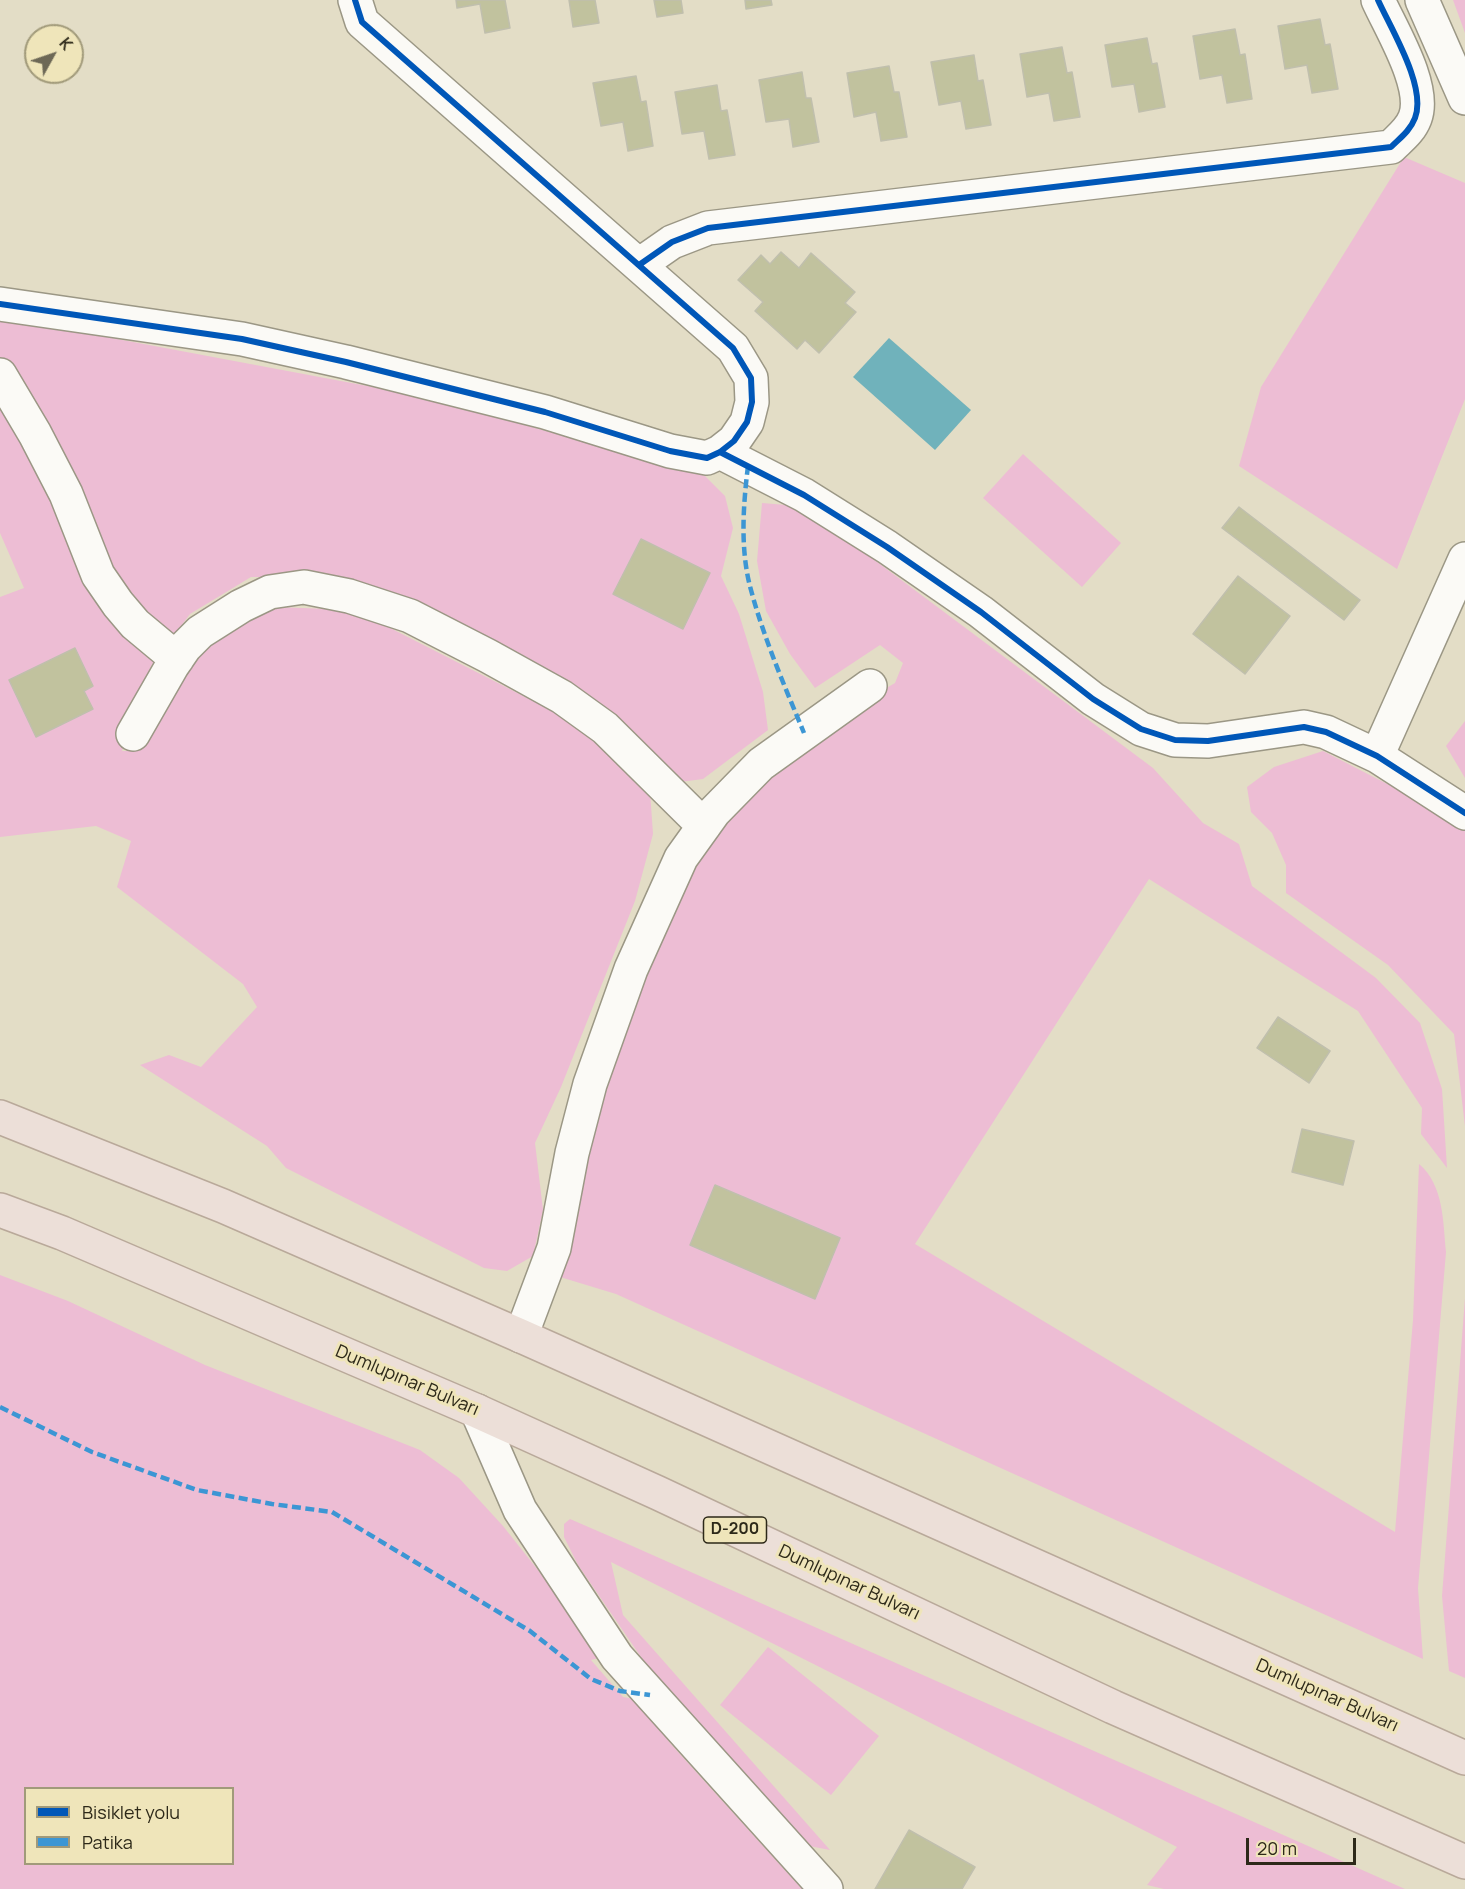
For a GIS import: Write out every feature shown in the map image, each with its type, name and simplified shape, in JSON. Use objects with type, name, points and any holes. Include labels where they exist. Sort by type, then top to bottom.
[{"type":"highway","name":"Dumlupınar Bulvarı","points":[[0,1117],[223,1206],[521,1336],[1465,1758]]},
{"type":"highway","name":"Dumlupınar Bulvarı","points":[[0,1210],[62,1233],[477,1411],[658,1493],[1113,1707],[1465,1862]]},
{"type":"street","points":[[0,304],[243,339],[346,362],[544,412],[670,451],[707,458],[720,452],[734,441],[747,422],[752,402],[751,378],[733,348],[362,22],[355,0]]},
{"type":"street","points":[[639,265],[672,242],[708,228],[1391,147],[1407,132],[1416,116],[1417,93],[1408,65],[1378,0]]},
{"type":"street","points":[[1422,0],[1465,98]]},
{"type":"street","points":[[0,375],[35,434],[66,494],[98,575],[135,624],[177,659]]},
{"type":"street","points":[[720,452],[804,495],[887,547],[981,612],[1093,699],[1141,729],[1174,740],[1208,741],[1304,727],[1326,732],[1377,756],[1465,813]]},
{"type":"street","points":[[1377,756],[1465,559]]},
{"type":"street","points":[[133,734],[177,659],[200,632],[241,606],[270,592],[304,587],[349,596],[410,616],[562,697],[605,728],[704,826]]},
{"type":"street","points":[[521,1336],[554,1248],[572,1153],[597,1063],[631,969],[681,858],[714,812],[760,764],[870,686]]},
{"type":"street","points":[[477,1411],[520,1510],[617,1657],[826,1889]]},
{"type":"shaded area","points":[[1453,0],[1465,0],[1465,33]]},
{"type":"shaded area","points":[[1404,157],[1465,183],[1465,399],[1397,569],[1239,466],[1261,387]]},
{"type":"shaded area","points":[[0,317],[426,397],[705,476],[725,496],[733,528],[721,576],[739,614],[763,692],[768,730],[703,779],[680,782],[609,715],[303,577],[251,577],[190,614],[151,666],[122,751],[139,751],[167,701],[207,645],[276,607],[355,610],[588,729],[650,791],[653,834],[635,901],[561,1087],[535,1143],[543,1210],[533,1256],[507,1271],[484,1268],[286,1168],[267,1146],[140,1065],[169,1055],[201,1067],[257,1007],[243,984],[117,887],[131,841],[96,826],[0,837],[0,597],[24,588],[0,533]]},
{"type":"shaded area","points":[[1023,454],[1121,543],[1082,587],[983,498]]},
{"type":"shaded area","points":[[762,503],[786,505],[841,535],[1153,768],[1203,823],[1239,844],[1252,886],[1376,978],[1420,1023],[1442,1089],[1447,1168],[1421,1134],[1422,1108],[1358,1011],[1149,879],[915,1244],[1395,1532],[1413,1320],[1419,1164],[1433,1182],[1438,1193],[1446,1252],[1418,1588],[1423,1659],[616,1294],[560,1277],[606,1061],[691,861],[731,800],[835,718],[895,683],[903,663],[880,645],[815,688],[790,654],[766,611],[757,561]]},
{"type":"shaded area","points":[[1465,721],[1465,778],[1446,746]]},
{"type":"shaded area","points":[[1323,751],[1430,806],[1465,828],[1465,1126],[1454,1034],[1388,965],[1286,893],[1286,865],[1272,833],[1251,812],[1247,787],[1274,767]]},
{"type":"shaded area","points":[[0,1275],[68,1301],[205,1365],[420,1450],[459,1478],[503,1526],[599,1647],[599,1658],[591,1660],[623,1697],[639,1700],[645,1706],[670,1743],[802,1889],[0,1889]]},
{"type":"shaded area","points":[[1465,1298],[1465,1678],[1449,1671],[1442,1596]]},
{"type":"shaded area","points":[[570,1519],[1405,1889],[1164,1889],[1147,1885],[1177,1847],[611,1562],[623,1615],[830,1850],[804,1845],[656,1679],[578,1565],[564,1537],[564,1524]]},
{"type":"shaded area","points":[[768,1647],[879,1736],[831,1795],[720,1705]]},
{"type":"water","points":[[889,338],[971,410],[935,450],[853,377]]},
{"type":"building","points":[[456,0],[505,0],[510,28],[485,33],[480,4],[457,8]]},
{"type":"building","points":[[569,0],[595,0],[599,23],[573,27]]},
{"type":"building","points":[[654,0],[681,0],[683,13],[657,17]]},
{"type":"building","points":[[745,0],[771,0],[772,5],[746,9]]},
{"type":"building","points":[[1320,19],[1325,45],[1330,44],[1338,89],[1312,93],[1307,65],[1285,69],[1278,26]]},
{"type":"building","points":[[1235,29],[1240,55],[1245,54],[1252,99],[1227,103],[1222,75],[1200,79],[1193,36]]},
{"type":"building","points":[[1147,38],[1152,64],[1157,63],[1165,107],[1139,112],[1134,84],[1112,87],[1105,45]]},
{"type":"building","points":[[1062,47],[1067,73],[1072,72],[1080,117],[1054,121],[1049,93],[1027,97],[1020,54]]},
{"type":"building","points":[[974,55],[978,81],[983,80],[991,125],[966,129],[961,101],[939,105],[931,62]]},
{"type":"building","points":[[889,66],[894,92],[899,92],[907,137],[881,141],[876,112],[854,117],[847,73]]},
{"type":"building","points":[[802,72],[806,98],[811,98],[819,142],[793,147],[789,119],[766,122],[759,80]]},
{"type":"building","points":[[636,76],[641,102],[646,101],[653,146],[628,151],[623,122],[601,126],[593,83]]},
{"type":"building","points":[[717,85],[721,111],[727,110],[735,155],[709,159],[704,131],[682,134],[675,92]]},
{"type":"building","points":[[781,252],[799,268],[811,253],[855,292],[845,303],[856,312],[819,353],[805,340],[797,349],[755,311],[763,302],[738,280],[761,255],[770,264]]},
{"type":"building","points":[[1239,507],[1360,600],[1344,620],[1222,528]]},
{"type":"building","points":[[641,539],[710,573],[683,629],[613,594]]},
{"type":"building","points":[[1238,576],[1290,616],[1245,674],[1193,634]]},
{"type":"building","points":[[75,648],[93,686],[84,691],[93,709],[36,737],[9,680]]},
{"type":"building","points":[[1278,1017],[1330,1051],[1309,1083],[1257,1048]]},
{"type":"building","points":[[1302,1129],[1354,1141],[1343,1185],[1292,1172]]},
{"type":"building","points":[[715,1185],[840,1238],[815,1299],[690,1245]]},
{"type":"building","points":[[909,1830],[975,1867],[962,1889],[875,1889]]},
{"type":"marked path","points":[[748,466],[744,528],[748,575],[768,645],[804,733]]},
{"type":"marked path","points":[[0,1407],[92,1452],[197,1490],[332,1512],[530,1631],[591,1679],[620,1691],[650,1695]]},
{"type":"cycle path","points":[[0,304],[242,339],[346,362],[545,412],[670,451],[707,458],[720,452],[734,441],[747,422],[752,402],[751,378],[733,348],[362,22],[355,0]]},
{"type":"cycle path","points":[[639,265],[672,242],[708,228],[1391,147],[1413,123],[1417,105],[1416,91],[1406,58],[1378,0]]},
{"type":"cycle path","points":[[720,452],[804,495],[887,547],[981,612],[1093,699],[1141,729],[1175,740],[1208,741],[1304,727],[1326,732],[1377,756],[1465,813]]}]
